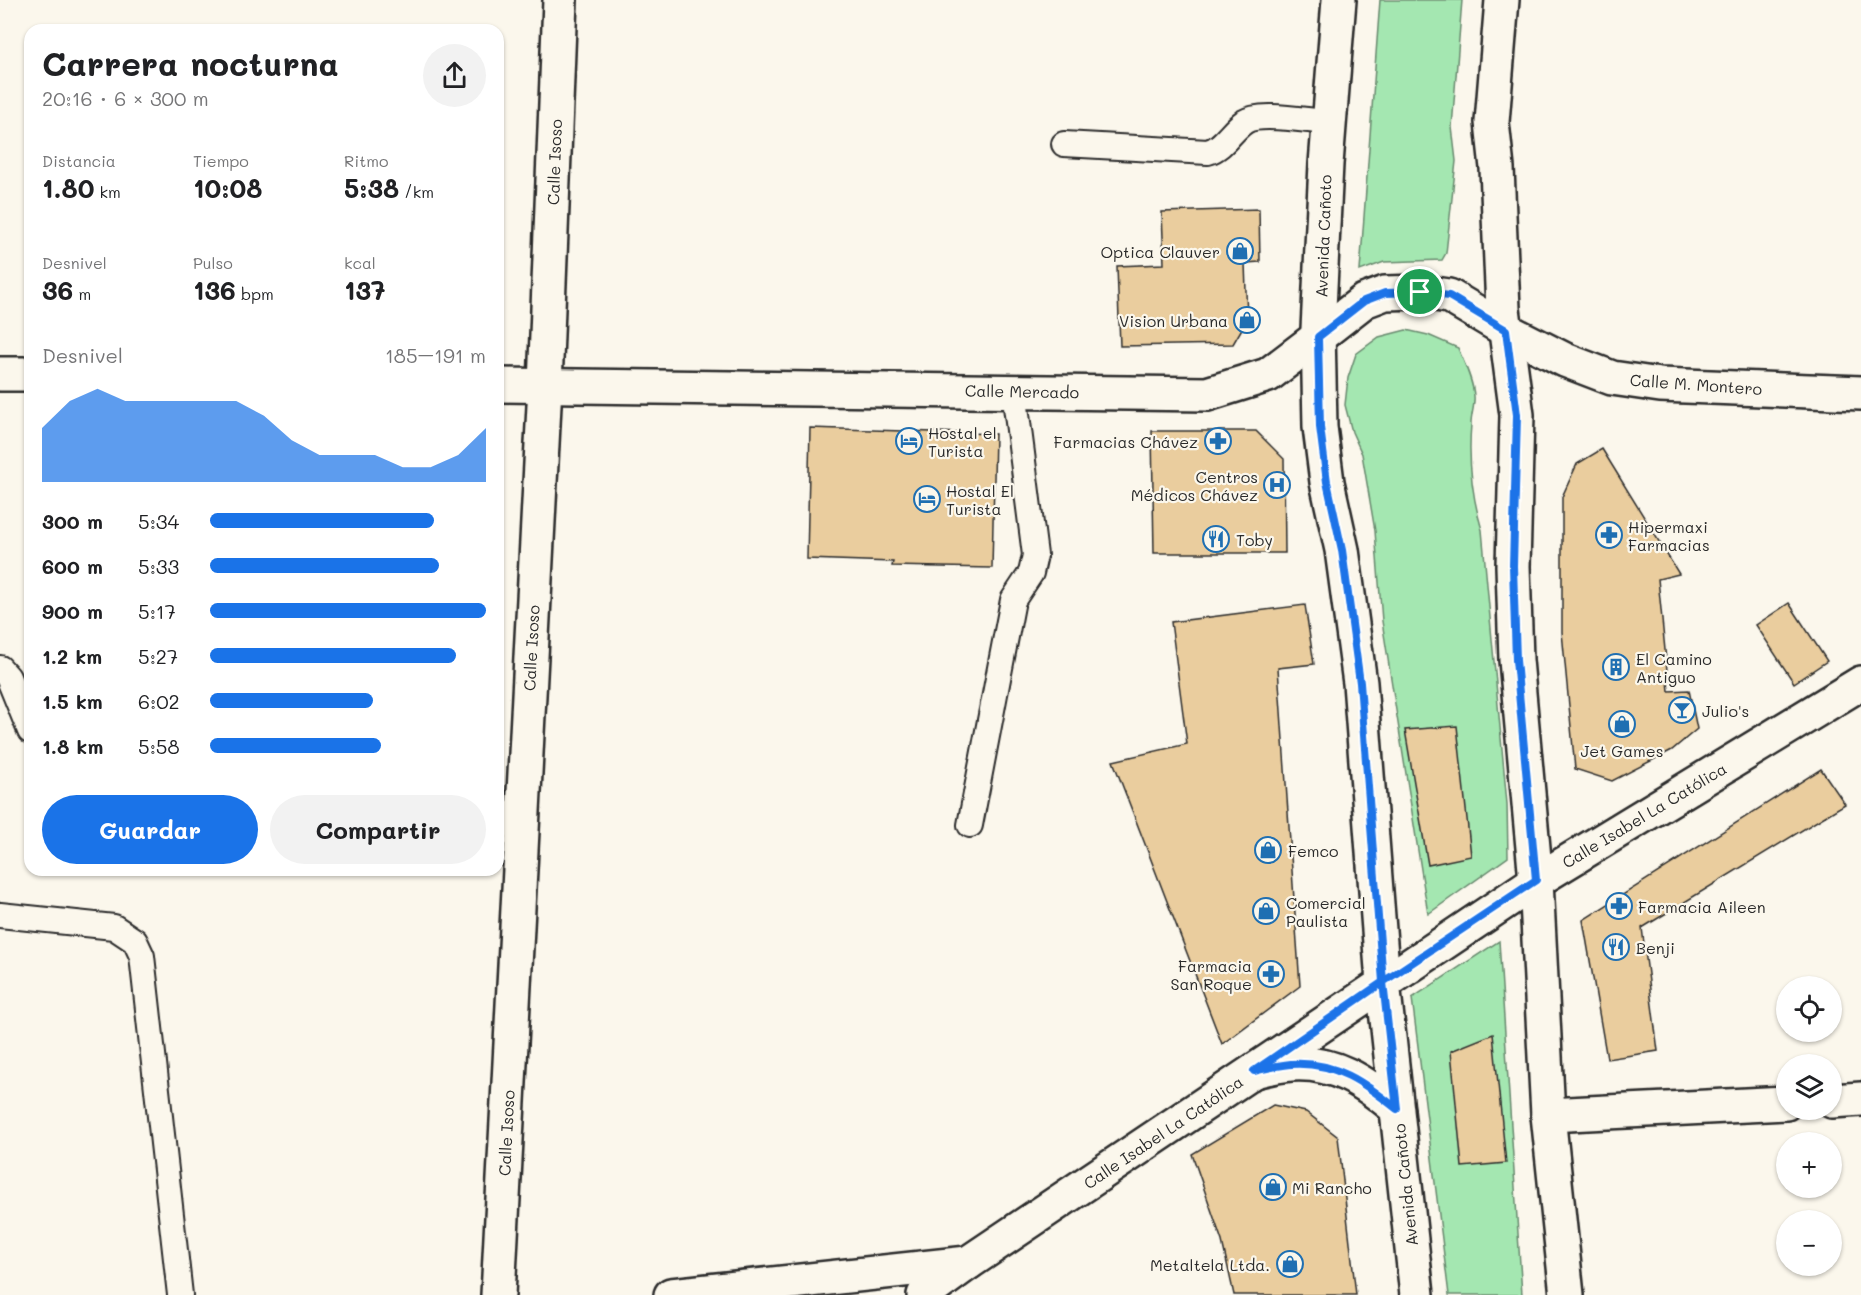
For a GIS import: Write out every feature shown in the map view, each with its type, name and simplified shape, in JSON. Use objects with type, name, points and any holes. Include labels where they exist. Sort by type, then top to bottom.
[{"type":"street","name":"Calle Isoso","points":[[498,1295],[545,386],[560,0]]},
{"type":"street","name":"Avenida Cañoto","points":[[1339,0],[1328,122],[1318,337],[1320,427],[1327,482],[1342,550],[1360,683],[1383,982],[1417,1295]]},
{"type":"street","points":[[1502,0],[1492,122],[1497,168],[1503,309],[1517,415],[1513,566],[1516,660],[1536,880],[1548,1115],[1567,1295]]},
{"type":"street","name":"Calle Mercado","points":[[504,385],[1207,394],[1268,375],[1364,301],[1385,293],[1420,292],[1449,296],[1506,330]]},
{"type":"street","name":"Calle M. Montero","points":[[1506,330],[1565,360],[1612,378],[1660,385],[1861,393]]},
{"type":"street","points":[[0,374],[24,374]]},
{"type":"street","name":"Calle Isabel La Católica","points":[[924,1295],[1536,880],[1861,683]]},
{"type":"street","points":[[1254,1071],[1292,1064],[1331,1068],[1367,1084],[1397,1109]]},
{"type":"street","points":[[1842,1100],[1861,1099]]},
{"type":"street","points":[[1548,1115],[1776,1104]]},
{"type":"street","points":[[671,1295],[968,1263]]},
{"type":"lane","points":[[1064,144],[1208,152],[1219,149],[1244,122],[1255,117],[1328,122]]},
{"type":"lane","points":[[970,825],[1013,600],[1031,573],[1035,555],[1014,391]]},
{"type":"lane","points":[[0,668],[8,677],[24,716]]},
{"type":"lane","points":[[0,915],[114,927],[135,941],[142,956],[180,1295]]},
{"type":"green space","points":[[1380,0],[1462,0],[1452,127],[1456,161],[1446,253],[1442,260],[1384,262],[1360,271]]},
{"type":"green space","points":[[1406,330],[1428,335],[1458,348],[1473,390],[1474,403],[1470,437],[1473,491],[1482,530],[1507,804],[1508,857],[1428,914],[1382,621],[1375,531],[1362,454],[1352,432],[1345,405],[1348,378],[1356,354],[1379,337]]},
{"type":"green space","points":[[1499,941],[1522,1295],[1449,1295],[1412,998]]},
{"type":"building","points":[[1259,209],[1260,262],[1245,263],[1247,320],[1233,344],[1120,346],[1117,266],[1164,264],[1162,212]]},
{"type":"building","points":[[810,428],[995,434],[992,568],[892,566],[893,562],[807,559]]},
{"type":"building","points":[[1152,431],[1256,431],[1284,459],[1285,553],[1154,553]]},
{"type":"building","points":[[1602,449],[1679,574],[1658,579],[1669,691],[1689,690],[1697,729],[1672,750],[1612,781],[1575,769],[1562,632],[1562,497],[1577,464]]},
{"type":"building","points":[[1789,603],[1827,661],[1794,683],[1756,625]]},
{"type":"building","points":[[1305,605],[1314,664],[1278,668],[1300,986],[1222,1044],[1113,761],[1187,744],[1171,622]]},
{"type":"building","points":[[1457,726],[1471,856],[1428,865],[1405,730]]},
{"type":"building","points":[[1821,769],[1845,804],[1642,928],[1658,1051],[1607,1059],[1583,920]]},
{"type":"building","points":[[1493,1034],[1506,1163],[1462,1167],[1451,1051]]},
{"type":"building","name":"Mi Rancho","points":[[1273,1105],[1306,1112],[1338,1137],[1356,1295],[1234,1295],[1222,1241],[1192,1154]]},
{"type":"place","name":"Optica Clauver","points":[[1240,251]]},
{"type":"place","name":"Vision Urbana","points":[[1247,320]]},
{"type":"place","name":"Hostal el Turista","points":[[909,441]]},
{"type":"place","name":"Farmacias Chávez","points":[[1218,441]]},
{"type":"place","name":"Centros Médicos Chávez","points":[[1277,485]]},
{"type":"place","name":"Hostal El Turista","points":[[927,499]]},
{"type":"place","name":"Hipermaxi Farmacias","points":[[1609,535]]},
{"type":"place","name":"Toby","points":[[1216,539]]},
{"type":"place","name":"El Camino Antiguo","points":[[1616,667]]},
{"type":"place","name":"Julio's","points":[[1682,710]]},
{"type":"place","name":"Jet Games","points":[[1622,724]]},
{"type":"place","name":"Femco","points":[[1268,850]]},
{"type":"place","name":"Farmacia Aileen","points":[[1619,906]]},
{"type":"place","name":"Comercial Paulista","points":[[1266,911]]},
{"type":"place","name":"Benji","points":[[1616,947]]},
{"type":"place","name":"Farmacia San Roque","points":[[1271,974]]},
{"type":"place","name":"Mi Rancho","points":[[1273,1187]]},
{"type":"place","name":"Metaltela Ltda.","points":[[1290,1264]]},
{"type":"route","points":[[1420,292],[1385,293],[1364,301],[1318,337],[1320,427],[1327,482],[1342,550],[1360,683],[1383,982],[1254,1071],[1292,1064],[1331,1068],[1367,1084],[1397,1109],[1383,982],[1536,880],[1516,660],[1513,566],[1517,415],[1506,330],[1449,296],[1420,292]]}]
